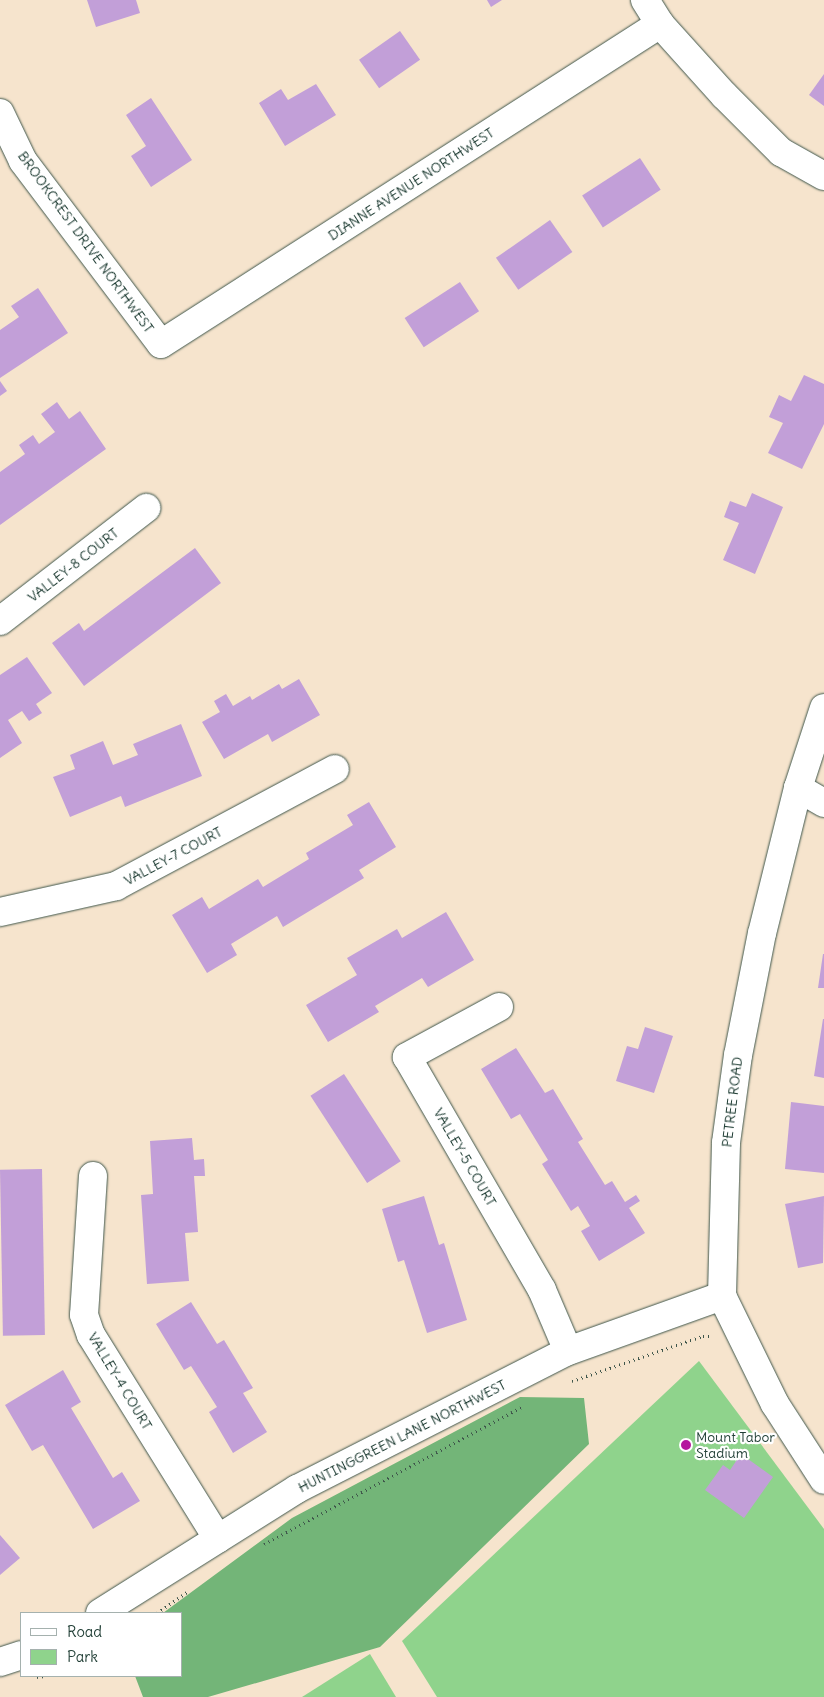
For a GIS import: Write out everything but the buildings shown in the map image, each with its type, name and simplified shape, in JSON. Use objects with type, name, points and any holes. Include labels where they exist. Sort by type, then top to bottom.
[{"type":"street","points":[[644,0],[660,24],[724,95],[781,152],[824,176]]},
{"type":"street","name":"DIANNE AVENUE NORTHWEST","points":[[161,344],[660,24]]},
{"type":"street","name":"BROOKCREST DRIVE NORTHWEST","points":[[0,113],[23,161],[161,344]]},
{"type":"street","name":"VALLEY-8 COURT","points":[[0,621],[146,508]]},
{"type":"street","name":"PETREE ROAD","points":[[824,708],[798,788],[762,933],[738,1055],[726,1143],[722,1296],[775,1404],[824,1480]]},
{"type":"street","name":"VALLEY-7 COURT","points":[[0,912],[116,886],[335,769]]},
{"type":"street","points":[[798,788],[824,803]]},
{"type":"street","name":"VALLEY-5 COURT","points":[[498,1007],[407,1057],[542,1290],[568,1351]]},
{"type":"street","name":"VALLEY-4 COURT","points":[[93,1176],[84,1316],[90,1335],[218,1539]]},
{"type":"street","name":"HUNTINGGREEN LANE NORTHWEST","points":[[102,1612],[297,1489],[568,1351],[722,1296]]},
{"type":"street","points":[[0,1662],[20,1655]]},
{"type":"path","points":[[569,1382],[703,1336],[716,1336]]},
{"type":"path","points":[[254,1549],[526,1405]]},
{"type":"path","points":[[158,1612],[189,1591]]},
{"type":"green space","name":"Mount Tabor Stadium","points":[[699,1361],[824,1529],[824,1697],[437,1697],[402,1641]]},
{"type":"green space","points":[[520,1397],[584,1398],[589,1444],[380,1647],[208,1697],[143,1697],[135,1677],[182,1677],[182,1612],[164,1612],[292,1518]]},
{"type":"green space","points":[[370,1654],[396,1697],[302,1697]]},
{"type":"place","name":"Mount Tabor Stadium","points":[[686,1445]]}]
